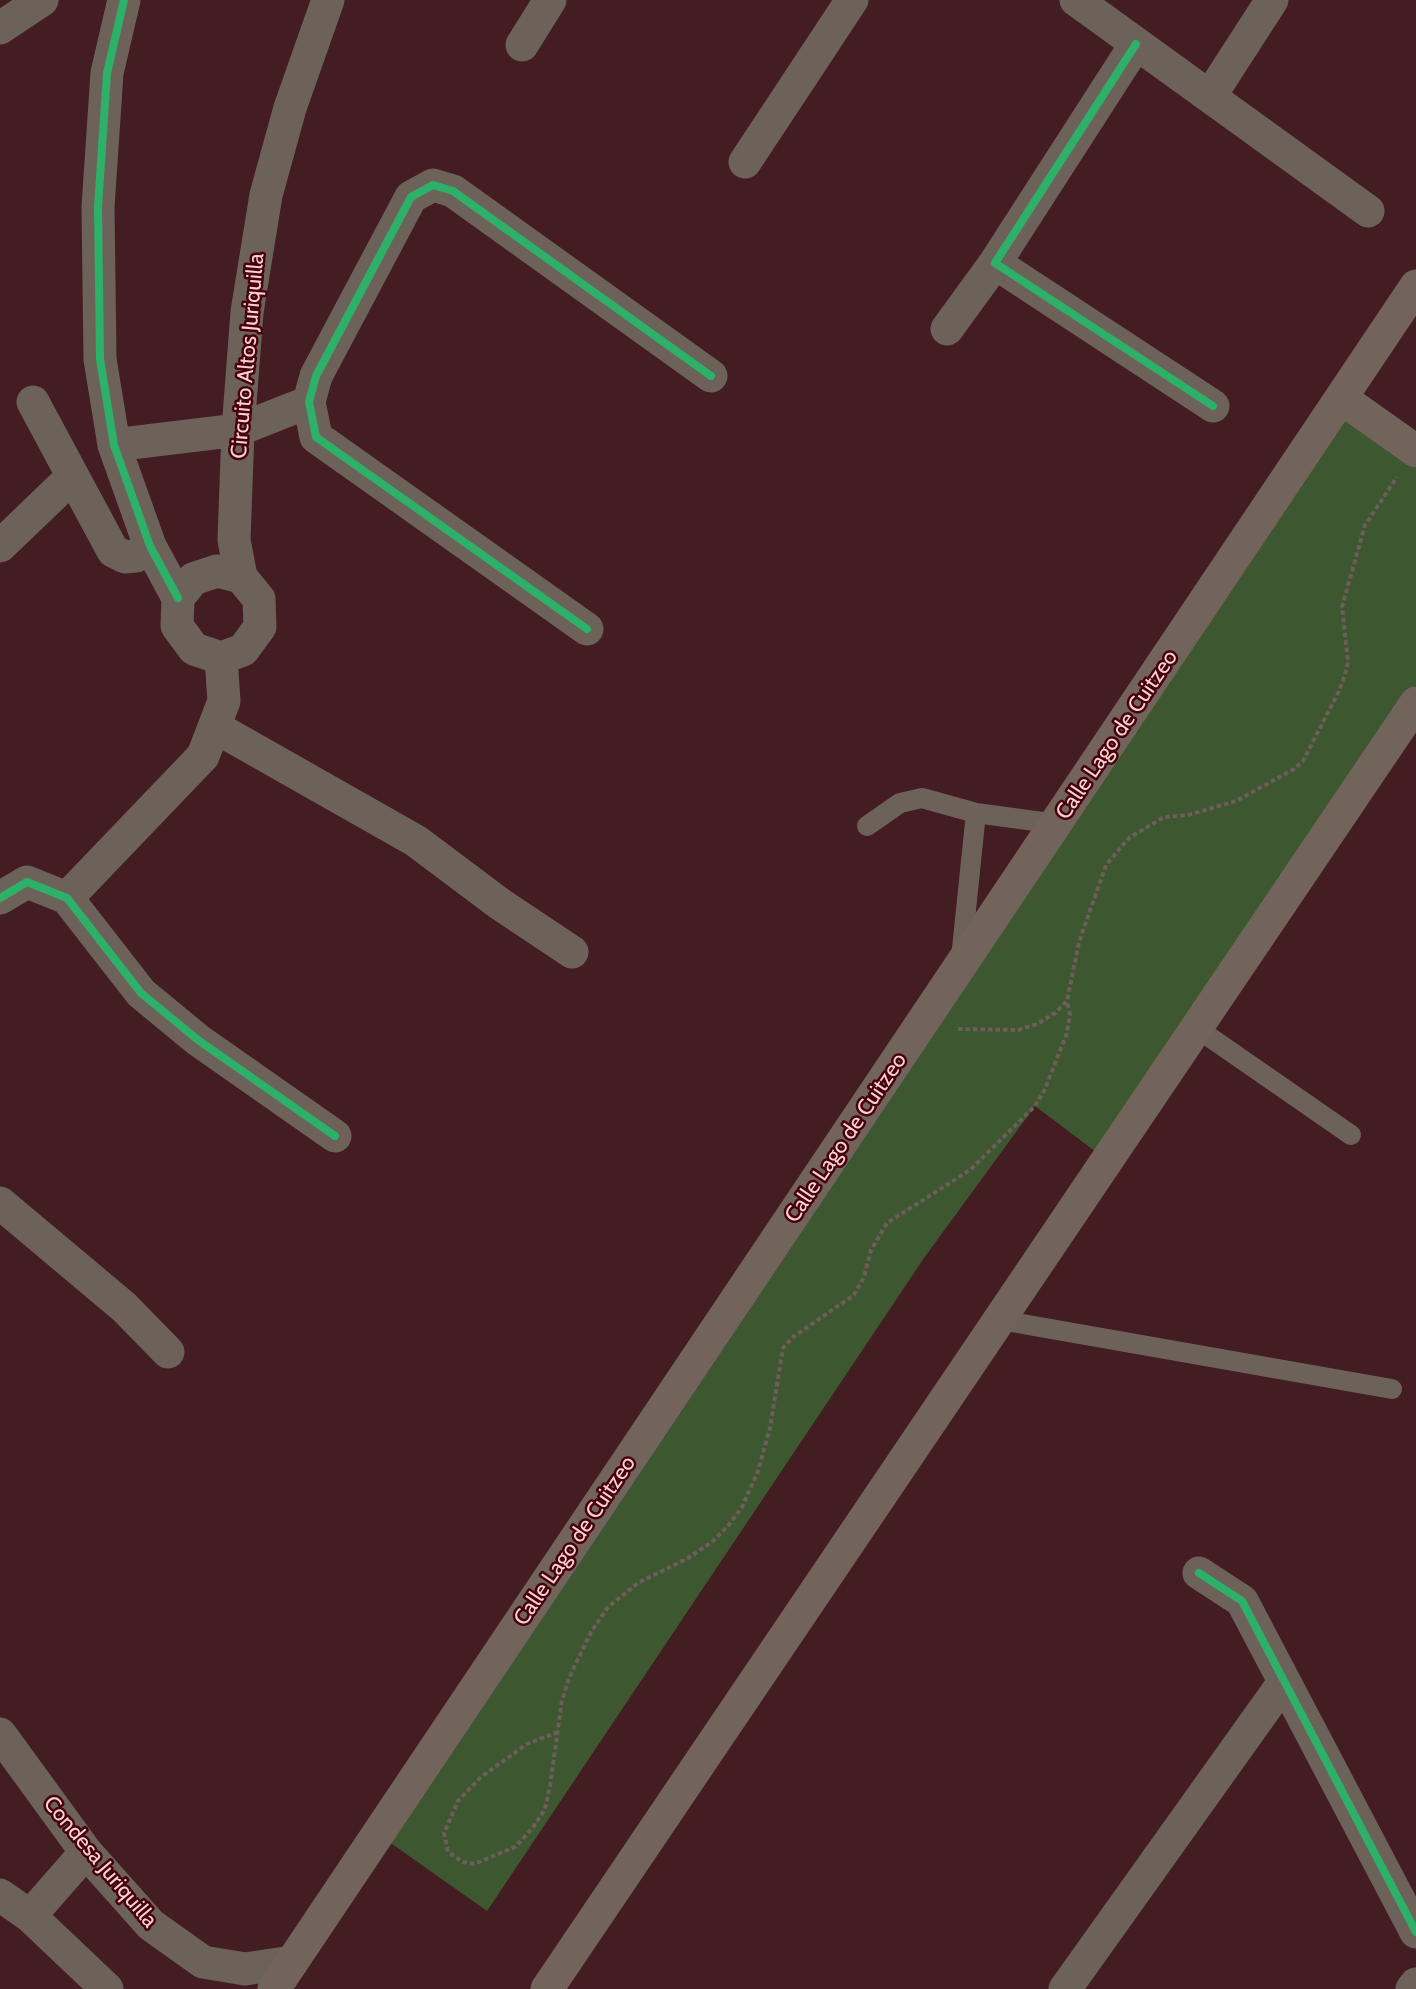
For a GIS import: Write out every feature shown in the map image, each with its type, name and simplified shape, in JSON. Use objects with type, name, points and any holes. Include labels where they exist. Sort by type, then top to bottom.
[{"type":"main road","name":"Calle Lago de Cuitzeo","points":[[274,1989],[1416,286]]},
{"type":"main road","points":[[1341,398],[1415,450]]},
{"type":"main road","points":[[547,1989],[568,1975],[1000,1320],[1416,703]]},
{"type":"street","points":[[0,28],[42,0]]},
{"type":"street","points":[[124,0],[107,73],[98,207],[100,359],[114,445],[150,546],[178,598],[177,626],[194,650],[221,658],[243,650],[260,627],[259,599],[241,577],[217,571],[193,579],[178,598]]},
{"type":"street","name":"Circuito Altos Juriquilla","points":[[241,577],[234,540],[238,430],[247,312],[266,195],[290,108],[328,0]]},
{"type":"street","points":[[522,45],[550,0]]},
{"type":"street","points":[[745,162],[852,0]]},
{"type":"street","points":[[1076,0],[1368,211]]},
{"type":"street","points":[[1210,96],[1272,0]]},
{"type":"street","points":[[947,329],[994,262],[1136,44]]},
{"type":"street","points":[[587,629],[316,438],[309,402],[316,376],[411,196],[433,184],[453,191],[711,376]]},
{"type":"street","points":[[994,262],[1213,406]]},
{"type":"street","points":[[33,402],[113,551],[125,557],[135,556],[150,546]]},
{"type":"street","points":[[114,445],[238,430],[309,402]]},
{"type":"street","points":[[0,546],[72,477]]},
{"type":"street","points":[[67,898],[203,756],[224,700],[221,658]]},
{"type":"street","points":[[215,727],[416,841],[500,904],[572,952]]},
{"type":"street","points":[[0,898],[27,882],[67,898],[141,993],[198,1040],[335,1136]]},
{"type":"street","points":[[0,1203],[124,1307],[168,1352]]},
{"type":"street","points":[[1199,1573],[1242,1601],[1416,1932]]},
{"type":"street","points":[[1065,1989],[1284,1682]]},
{"type":"street","name":"Condesa Juriquilla","points":[[1,1741],[86,1852],[150,1925],[203,1962],[244,1969],[292,1962]]},
{"type":"street","points":[[30,1916],[86,1852]]},
{"type":"street","points":[[0,1895],[30,1916],[107,1989]]},
{"type":"street","points":[[1412,1989],[1416,1984]]},
{"type":"lane","points":[[867,826],[900,803],[922,798],[976,813],[1057,824]]},
{"type":"lane","points":[[959,970],[976,813]]},
{"type":"lane","points":[[1198,1029],[1351,1135]]},
{"type":"lane","points":[[1000,1320],[1392,1389]]},
{"type":"path","points":[[558,1732],[527,1744],[481,1777],[458,1801],[444,1833],[448,1852],[463,1862],[474,1864],[515,1847],[532,1829],[545,1809],[569,1678],[591,1632],[608,1607],[638,1583],[688,1558],[712,1542],[742,1507],[758,1471],[770,1428],[783,1348],[802,1331],[854,1295],[864,1277],[871,1250],[886,1223],[970,1170],[1035,1106],[1045,1089],[1067,1033],[1070,1015],[1067,1001],[1079,942],[1103,874],[1112,858],[1129,838],[1164,817],[1188,815],[1236,801],[1294,769],[1303,761],[1345,675],[1348,662],[1342,608],[1365,525],[1415,450]]},
{"type":"path","points":[[922,1025],[979,1032],[1018,1030],[1037,1024],[1067,1001]]},
{"type":"green space","points":[[1341,398],[1416,450],[1416,699],[1108,1161],[1035,1106],[924,1258],[487,1911],[378,1834]]},
{"type":"cycle path","points":[[124,0],[107,73],[98,207],[100,359],[114,445],[150,546],[178,598]]},
{"type":"cycle path","points":[[1136,44],[995,263],[1213,406]]},
{"type":"cycle path","points":[[587,629],[316,437],[309,402],[316,376],[411,197],[433,185],[453,191],[711,376]]},
{"type":"cycle path","points":[[0,898],[27,882],[67,898],[141,993],[198,1040],[335,1136]]},
{"type":"cycle path","points":[[1199,1573],[1242,1601],[1416,1932]]}]
